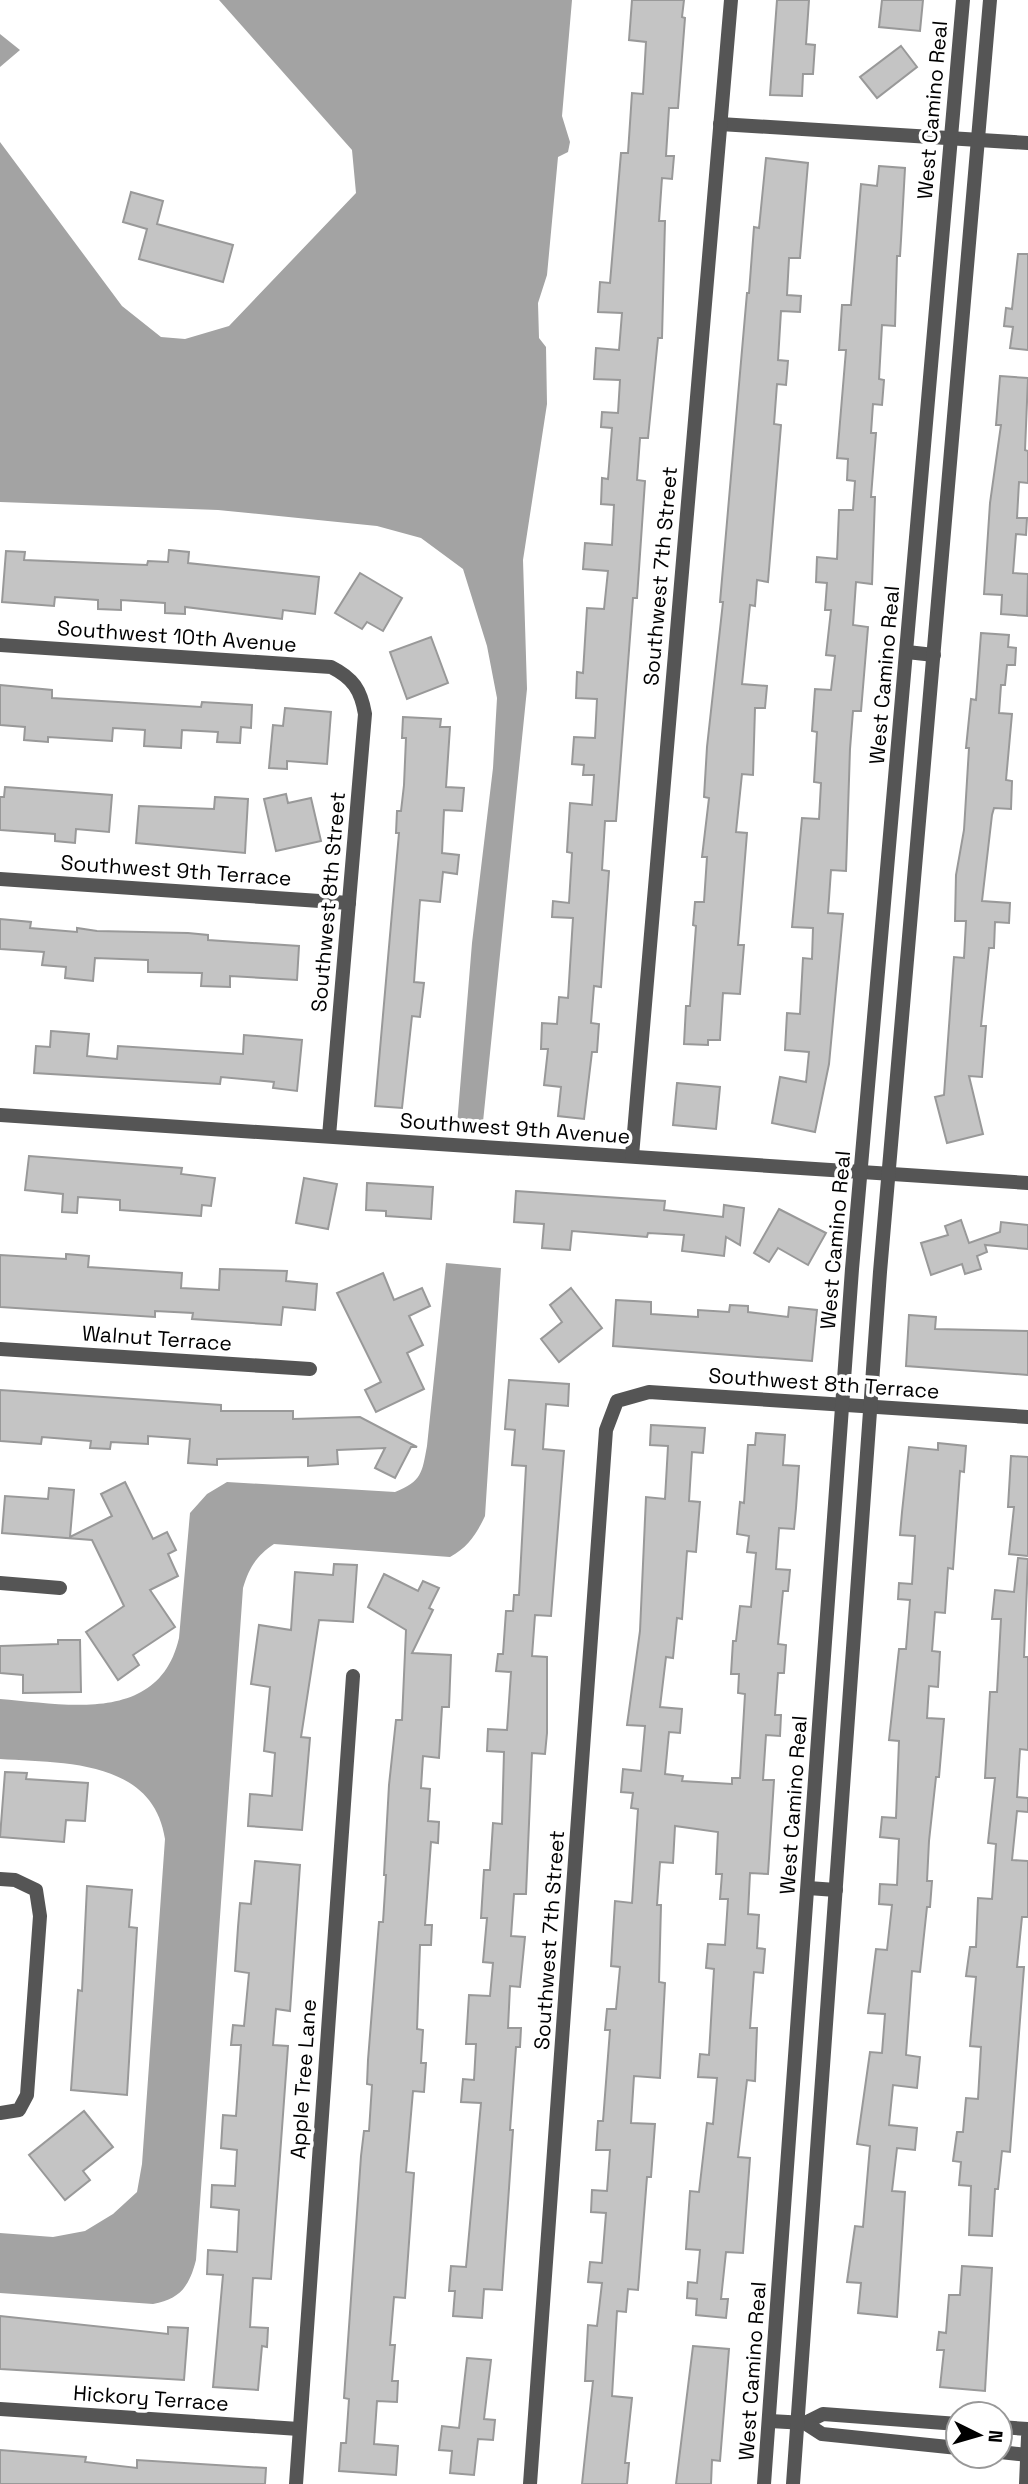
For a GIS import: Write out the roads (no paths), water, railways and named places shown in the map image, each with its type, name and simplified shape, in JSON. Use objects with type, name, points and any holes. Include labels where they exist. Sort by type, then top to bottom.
[{"type":"street","name":"Southwest 7th Street","points":[[632,1156],[731,0]]},
{"type":"street","name":"West Camino Real","points":[[764,2484],[842,1405],[963,0]]},
{"type":"street","points":[[793,2484],[801,2423],[871,1407],[990,0]]},
{"type":"street","points":[[720,124],[1028,143]]},
{"type":"street","name":"Southwest 10th Avenue","points":[[0,645],[331,667],[348,676]]},
{"type":"street","points":[[907,652],[934,655]]},
{"type":"street","name":"Southwest 8th Street","points":[[329,1136],[365,714],[362,693],[348,676]]},
{"type":"street","name":"Southwest 9th Terrace","points":[[0,879],[349,903]]},
{"type":"street","name":"Southwest 9th Avenue","points":[[0,1115],[1028,1183]]},
{"type":"street","name":"Walnut Terrace","points":[[0,1349],[310,1369]]},
{"type":"street","name":"Southwest 8th Terrace","points":[[617,1401],[649,1392],[1028,1417]]},
{"type":"street","name":"Southwest 7th Street","points":[[530,2484],[606,1430],[617,1401]]},
{"type":"street","points":[[0,1583],[60,1587]]},
{"type":"street","name":"Apple Tree Lane","points":[[296,2484],[354,1676]]},
{"type":"street","points":[[0,1879],[15,1880],[36,1890],[40,1916],[27,2095],[19,2110],[0,2113]]},
{"type":"street","points":[[808,1888],[836,1890]]},
{"type":"street","name":"Hickory Terrace","points":[[0,2409],[299,2429]]},
{"type":"street","points":[[801,2423],[823,2414],[944,2423]]},
{"type":"street","points":[[770,2421],[801,2423],[822,2434],[944,2447]]},
{"type":"street","points":[[1026,2484],[1028,2437]]}]
